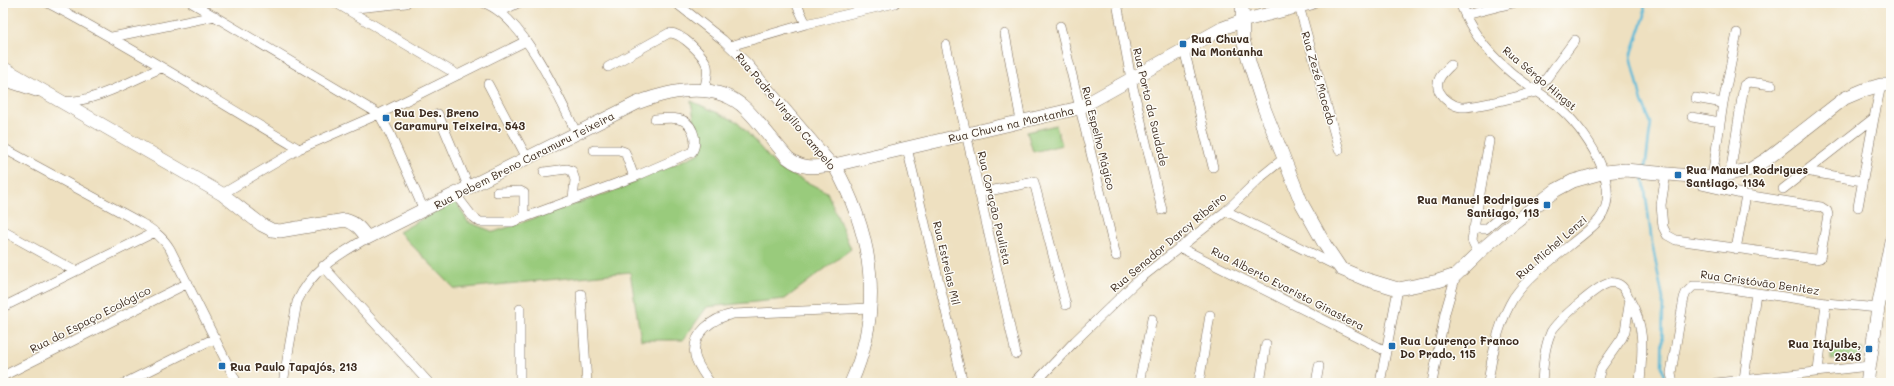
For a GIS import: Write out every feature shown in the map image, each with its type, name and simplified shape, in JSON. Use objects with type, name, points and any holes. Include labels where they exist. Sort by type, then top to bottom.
[{"type":"street","points":[[48,3],[112,37],[161,68],[298,149]]},
{"type":"street","points":[[192,3],[379,114],[390,134],[424,210]]},
{"type":"street","points":[[336,3],[458,75]]},
{"type":"street","points":[[346,9],[406,3]]},
{"type":"street","points":[[484,3],[500,12],[526,41],[543,65],[577,134]]},
{"type":"street","points":[[500,12],[518,3]]},
{"type":"street","name":"Rua Padre Virgílio Campelo","points":[[676,3],[730,46],[747,63],[834,165],[852,202],[866,248],[870,282],[870,308],[869,326],[860,362],[851,383]]},
{"type":"street","points":[[796,3],[806,24]]},
{"type":"street","points":[[730,46],[806,24],[885,4],[895,3]]},
{"type":"street","points":[[1242,3],[1243,40],[1250,65],[1283,159],[1302,204],[1325,245],[1341,269]]},
{"type":"street","name":"Rua Sérgo Hingst","points":[[1460,3],[1476,36],[1506,69],[1540,87],[1563,111],[1589,142],[1605,172]]},
{"type":"street","points":[[1465,15],[1513,3]]},
{"type":"street","name":"Rua Zezé Macedo","points":[[1242,21],[1305,4],[1340,150]]},
{"type":"street","name":"Rua Porto da Saudade","points":[[1118,8],[1131,79],[1162,210]]},
{"type":"street","points":[[112,37],[214,16]]},
{"type":"street","name":"Rua Chuva na Montanha","points":[[834,165],[1079,108],[1223,28],[1242,21]]},
{"type":"street","name":"Rua Espelho Mágico","points":[[1060,26],[1116,256]]},
{"type":"street","points":[[608,67],[669,33],[677,34],[692,46],[705,62],[707,68],[704,91]]},
{"type":"street","points":[[1662,173],[1661,206],[1663,228],[1667,235],[1676,240],[1736,250],[1820,258],[1828,215],[1827,211],[1821,207],[1746,195],[1702,185],[1707,178],[1738,33]]},
{"type":"street","points":[[1005,34],[1021,121]]},
{"type":"street","points":[[1451,65],[1441,74],[1438,86],[1439,91],[1452,104],[1459,107],[1467,107],[1540,87],[1575,40]]},
{"type":"street","points":[[225,193],[298,149],[379,114],[526,41]]},
{"type":"street","name":"Rua Coração Paulista","points":[[946,45],[1016,354]]},
{"type":"street","points":[[1184,49],[1212,167]]},
{"type":"street","points":[[3,60],[69,101],[225,193],[234,205],[254,220],[272,230],[296,229],[345,220],[352,222],[359,227],[367,238]]},
{"type":"street","points":[[3,68],[69,101]]},
{"type":"street","points":[[3,81],[69,101],[111,90],[161,68]]},
{"type":"street","points":[[1730,175],[1744,85],[1749,82],[1772,85]]},
{"type":"street","points":[[488,84],[527,158]]},
{"type":"street","points":[[1858,208],[1874,118],[1886,85]]},
{"type":"street","points":[[1226,210],[1341,269],[1365,279],[1398,289],[1438,281],[1456,275],[1478,253],[1556,190],[1573,181],[1605,172],[1625,170],[1707,178],[1730,175],[1751,169],[1767,160],[1845,98],[1864,90],[1886,85]]},
{"type":"street","name":"Rua Debem Breno Caramuru Teixeira","points":[[283,383],[297,302],[308,281],[324,266],[367,238],[456,195],[637,103],[661,94],[687,90],[704,91],[726,96],[746,109],[788,158],[795,163],[801,166],[811,167],[834,165]]},
{"type":"street","points":[[1695,98],[1723,103]]},
{"type":"street","points":[[438,114],[469,188]]},
{"type":"street","points":[[1692,117],[1720,122]]},
{"type":"street","points":[[1783,189],[1874,118]]},
{"type":"street","points":[[456,195],[472,216],[480,222],[512,222],[634,177],[692,152],[695,148],[696,140],[687,123],[678,119],[655,119]]},
{"type":"street","points":[[1478,253],[1472,240],[1473,229],[1489,141]]},
{"type":"street","points":[[3,148],[155,232],[167,244],[237,383]]},
{"type":"street","name":"Rua Estrelas Mil","points":[[907,148],[963,383]]},
{"type":"street","points":[[594,150],[619,150],[625,152],[634,177]]},
{"type":"street","name":"Rua Senador Darcy Ribeiro","points":[[1038,380],[1075,340],[1137,281],[1226,210],[1262,176],[1283,159]]},
{"type":"street","points":[[544,172],[568,169],[574,173],[575,180],[573,200]]},
{"type":"street","points":[[1806,171],[1862,181]]},
{"type":"street","name":"Rua Michel Lenzi","points":[[1488,383],[1497,336],[1510,304],[1527,283],[1598,222],[1604,214],[1607,198],[1607,182],[1605,172]]},
{"type":"street","points":[[575,180],[588,194]]},
{"type":"street","points":[[979,193],[1034,182],[1066,305]]},
{"type":"street","points":[[497,192],[520,191],[524,193],[524,218]]},
{"type":"street","points":[[1736,250],[1746,195]]},
{"type":"street","points":[[1473,229],[1486,229],[1503,214],[1506,206]]},
{"type":"street","points":[[3,231],[75,272]]},
{"type":"street","points":[[3,307],[155,232]]},
{"type":"street","points":[[1867,383],[1878,308],[1891,240]]},
{"type":"street","name":"Rua Alberto Evaristo Ginastera","points":[[1179,247],[1386,351]]},
{"type":"street","points":[[324,266],[429,383]]},
{"type":"street","points":[[1432,383],[1444,319],[1456,275]]},
{"type":"street","points":[[1542,383],[1546,351],[1555,327],[1570,312],[1601,286],[1609,283],[1616,283],[1621,286],[1628,295],[1636,310],[1642,328],[1640,383]]},
{"type":"street","name":"Rua do Espaço Ecológico","points":[[3,376],[188,284]]},
{"type":"street","name":"Rua Cristóvão Benitez","points":[[1673,383],[1671,373],[1684,298],[1689,289],[1697,285],[1826,303],[1878,308]]},
{"type":"street","points":[[1380,383],[1398,289]]},
{"type":"street","points":[[1744,380],[1756,293]]},
{"type":"street","points":[[581,294],[587,383]]},
{"type":"street","points":[[1597,383],[1601,368],[1610,352],[1626,331],[1628,295]]},
{"type":"street","points":[[1818,371],[1826,303]]},
{"type":"street","points":[[520,308],[520,383]]},
{"type":"street","points":[[710,383],[695,357],[694,349],[701,332],[707,325],[717,319],[733,314],[870,308]]},
{"type":"street","points":[[1199,383],[1210,315]]},
{"type":"street","points":[[1139,383],[1152,318]]},
{"type":"street","points":[[125,383],[215,338]]},
{"type":"street","points":[[1260,383],[1266,344]]},
{"type":"street","points":[[1316,383],[1319,366]]},
{"type":"street","points":[[1716,383],[1869,366]]},
{"type":"green space","points":[[691,101],[738,122],[778,168],[827,192],[851,249],[785,299],[707,307],[683,340],[641,340],[630,272],[455,289],[399,232],[455,200],[468,222],[494,232],[608,193],[700,153]]},
{"type":"green space","points":[[1056,125],[1062,145],[1033,152],[1027,132]]},
{"type":"green space","points":[[1831,345],[1863,349],[1861,356],[1831,360]]},
{"type":"waterway","points":[[1644,3],[1645,15],[1631,56],[1642,102],[1651,123],[1645,169]]},
{"type":"waterway","points":[[1643,175],[1652,243],[1663,299],[1662,366],[1665,383]]},
{"type":"place","name":"Rua Chuva Na Montanha","points":[[1183,44]]},
{"type":"place","name":"Rua Des. Breno Caramuru Teixeira, 543","points":[[386,118]]},
{"type":"place","name":"Rua Manuel Rodrigues Santiago, 1134","points":[[1678,175]]},
{"type":"place","name":"Rua Manuel Rodrigues Santiago, 113","points":[[1547,205]]},
{"type":"place","name":"Rua Lourenço Franco Do Prado, 115","points":[[1392,346]]},
{"type":"place","name":"Rua Itajuibe, 2343","points":[[1869,349]]},
{"type":"place","name":"Rua Paulo Tapajós, 213","points":[[222,366]]}]
